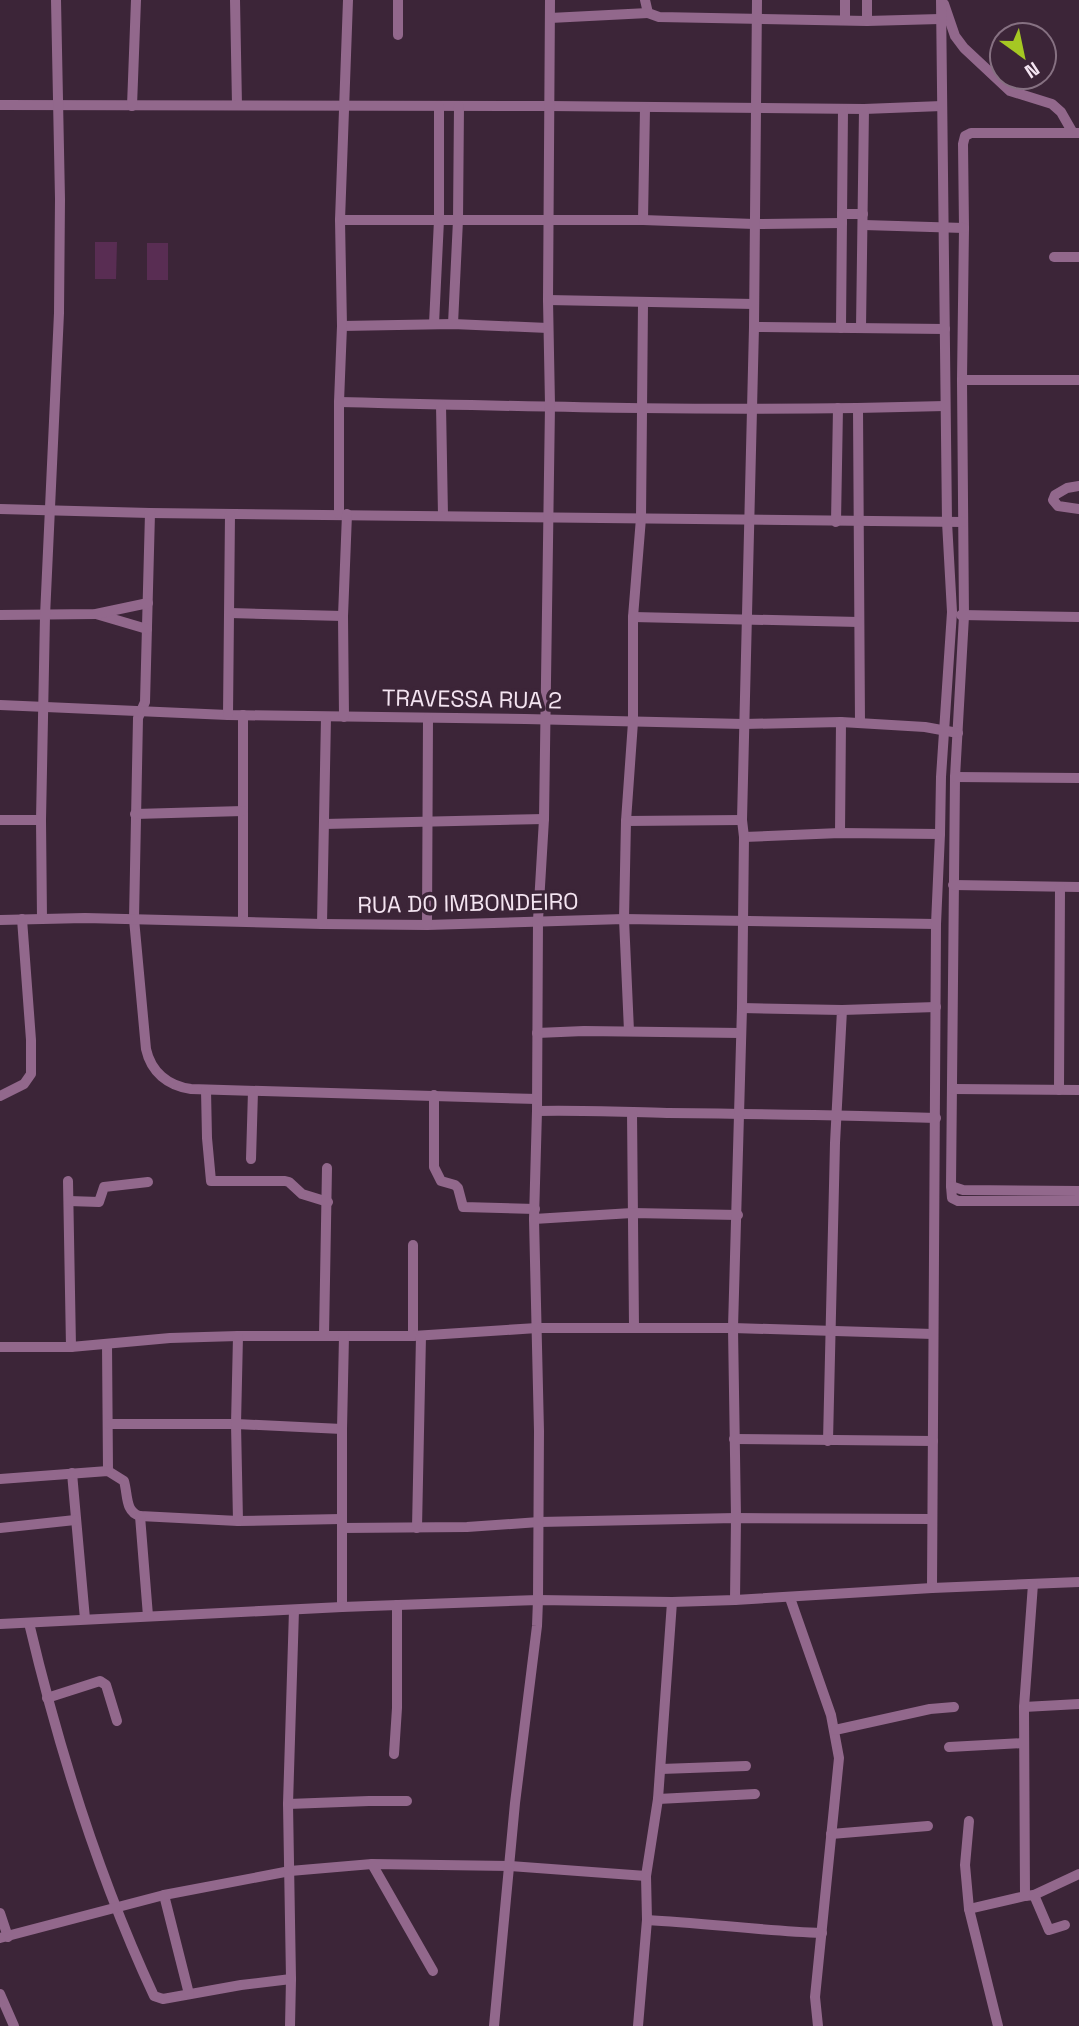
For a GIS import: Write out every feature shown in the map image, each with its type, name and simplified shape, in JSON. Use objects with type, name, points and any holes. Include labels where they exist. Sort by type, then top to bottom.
[{"type":"street","points":[[42,919],[45,615],[58,313],[60,199],[56,0]]},
{"type":"street","points":[[132,106],[135,0]]},
{"type":"street","points":[[235,0],[237,105]]},
{"type":"street","points":[[344,717],[343,514],[339,402],[342,326],[340,220],[348,0]]},
{"type":"street","points":[[398,0],[398,35]]},
{"type":"street","points":[[494,2026],[538,1600],[539,1431],[534,1214],[538,920],[544,819],[550,405],[550,0]]},
{"type":"street","points":[[645,0],[648,13]]},
{"type":"street","points":[[735,1600],[733,1328],[744,922],[742,820],[754,327],[757,0]]},
{"type":"street","points":[[845,0],[845,20]]},
{"type":"street","points":[[867,0],[867,21]]},
{"type":"street","points":[[932,1588],[936,924],[941,777],[952,612],[945,406],[945,228],[940,19],[942,0]]},
{"type":"street","points":[[942,0],[956,36],[964,48],[1010,91],[1052,104],[1076,133]]},
{"type":"street","points":[[550,18],[648,13],[659,17],[867,21],[940,19]]},
{"type":"street","points":[[0,105],[843,109],[942,106]]},
{"type":"street","points":[[434,324],[439,219],[439,106]]},
{"type":"street","points":[[453,324],[458,220],[459,106]]},
{"type":"street","points":[[643,220],[645,108]]},
{"type":"street","points":[[841,328],[843,109]]},
{"type":"street","points":[[861,328],[864,109]]},
{"type":"street","points":[[1076,133],[967,134],[963,144],[964,615],[955,777],[951,1186],[952,1198],[958,1201],[1079,1201]]},
{"type":"street","points":[[340,220],[643,220],[754,224],[842,219],[863,225],[964,228]]},
{"type":"street","points":[[842,235],[863,225]]},
{"type":"street","points":[[1054,257],[1079,257]]},
{"type":"street","points":[[548,300],[754,304]]},
{"type":"street","points":[[629,1031],[624,919],[626,821],[633,722],[633,617],[641,518],[643,303]]},
{"type":"street","points":[[342,326],[453,324],[548,328]]},
{"type":"street","points":[[754,327],[945,329]]},
{"type":"street","points":[[962,380],[1079,380]]},
{"type":"street","points":[[339,402],[642,409],[858,409],[945,406]]},
{"type":"street","points":[[441,405],[443,516]]},
{"type":"street","points":[[836,522],[838,408]]},
{"type":"street","points":[[858,409],[860,723]]},
{"type":"street","points":[[1079,486],[1067,488],[1055,495],[1053,500],[1058,506],[1079,509]]},
{"type":"street","points":[[0,509],[963,522]]},
{"type":"street","points":[[150,513],[145,702],[138,718],[134,919],[147,1056],[169,1083],[206,1090],[537,1099]]},
{"type":"street","points":[[228,715],[229,514]]},
{"type":"street","points":[[0,615],[96,614],[148,603]]},
{"type":"street","points":[[952,612],[964,615],[1079,617]]},
{"type":"street","points":[[230,613],[343,616]]},
{"type":"street","points":[[96,614],[147,629]]},
{"type":"street","points":[[633,617],[859,622]]},
{"type":"street","name":"TRAVESSA RUA 2","points":[[0,705],[326,717],[744,724],[841,722],[917,726],[958,733]]},
{"type":"street","points":[[243,715],[243,921]]},
{"type":"street","points":[[322,924],[326,717]]},
{"type":"street","points":[[427,925],[428,718]]},
{"type":"street","points":[[840,833],[841,722]]},
{"type":"street","points":[[955,777],[1079,778]]},
{"type":"street","points":[[135,814],[243,811]]},
{"type":"street","points":[[324,824],[544,819]]},
{"type":"street","points":[[0,820],[41,820]]},
{"type":"street","points":[[626,821],[742,820]]},
{"type":"street","points":[[744,837],[840,833],[940,834]]},
{"type":"street","points":[[953,885],[1079,887]]},
{"type":"street","points":[[1059,1090],[1060,887]]},
{"type":"street","points":[[0,1096],[24,1084],[31,1073],[22,919]]},
{"type":"street","name":"RUA DO IMBONDEIRO","points":[[0,920],[134,919],[427,925],[624,919],[936,924]]},
{"type":"street","points":[[742,1008],[842,1010],[936,1007]]},
{"type":"street","points":[[828,1441],[836,1114],[842,1010]]},
{"type":"street","points":[[537,1033],[741,1033]]},
{"type":"street","points":[[953,1089],[1079,1090]]},
{"type":"street","points":[[206,1090],[211,1181],[285,1181],[302,1194],[327,1202]]},
{"type":"street","points":[[251,1159],[253,1091]]},
{"type":"street","points":[[434,1095],[434,1167],[441,1181],[458,1188],[463,1207],[534,1214],[738,1215]]},
{"type":"street","points":[[537,1111],[836,1114],[936,1118]]},
{"type":"street","points":[[632,1112],[634,1327]]},
{"type":"street","points":[[324,1336],[327,1168]]},
{"type":"street","points":[[68,1181],[71,1347]]},
{"type":"street","points":[[69,1201],[99,1202],[106,1186],[148,1182]]},
{"type":"street","points":[[951,1186],[963,1190],[1079,1191]]},
{"type":"street","points":[[413,1245],[417,1336],[417,1528]]},
{"type":"street","points":[[0,1348],[71,1347],[170,1338],[417,1336],[537,1328],[733,1328],[933,1334]]},
{"type":"street","points":[[238,1521],[236,1424],[239,1336]]},
{"type":"street","points":[[342,1607],[344,1336]]},
{"type":"street","points":[[107,1344],[108,1471]]},
{"type":"street","points":[[109,1424],[236,1424],[342,1429]]},
{"type":"street","points":[[734,1439],[933,1441]]},
{"type":"street","points":[[0,1479],[108,1471],[124,1482],[129,1508],[134,1514],[238,1521],[417,1528],[539,1522],[736,1518],[932,1519]]},
{"type":"street","points":[[72,1473],[85,1619]]},
{"type":"street","points":[[140,1516],[148,1616]]},
{"type":"street","points":[[0,1528],[75,1520]]},
{"type":"street","points":[[0,1624],[538,1600],[672,1602],[790,1598],[932,1588],[1079,1582]]},
{"type":"street","points":[[1033,1584],[1024,1707],[1030,1895],[1049,1930],[1065,1925]]},
{"type":"street","points":[[790,1598],[835,1730],[839,1758],[815,1997],[818,2026]]},
{"type":"street","points":[[638,2026],[647,1920],[646,1876],[661,1769],[672,1602]]},
{"type":"street","points":[[394,1754],[397,1605]]},
{"type":"street","points":[[290,2026],[288,1804],[294,1609]]},
{"type":"street","points":[[29,1623],[65,1765],[116,1907],[154,1996],[163,1999],[291,1979]]},
{"type":"street","points":[[47,1698],[100,1681],[106,1685],[117,1721]]},
{"type":"street","points":[[1024,1707],[1079,1704]]},
{"type":"street","points":[[835,1730],[930,1709],[954,1707]]},
{"type":"street","points":[[949,1747],[1024,1743]]},
{"type":"street","points":[[661,1769],[746,1766]]},
{"type":"street","points":[[658,1799],[755,1794]]},
{"type":"street","points":[[288,1804],[407,1801]]},
{"type":"street","points":[[969,1821],[965,1865],[969,1909],[998,2026]]},
{"type":"street","points":[[831,1834],[928,1826]]},
{"type":"street","points":[[372,1864],[433,1972]]},
{"type":"street","points":[[0,1913],[4,1938],[164,1895],[290,1871],[372,1864],[510,1866],[646,1876]]},
{"type":"street","points":[[969,1909],[1030,1895],[1079,1874]]},
{"type":"street","points":[[164,1895],[189,1994]]},
{"type":"street","points":[[647,1920],[822,1933]]},
{"type":"street","points":[[0,1994],[13,2026]]},
{"type":"shaded area","points":[[95,242],[117,242],[116,279],[95,279]]},
{"type":"shaded area","points":[[147,243],[168,243],[168,280],[147,280]]}]
